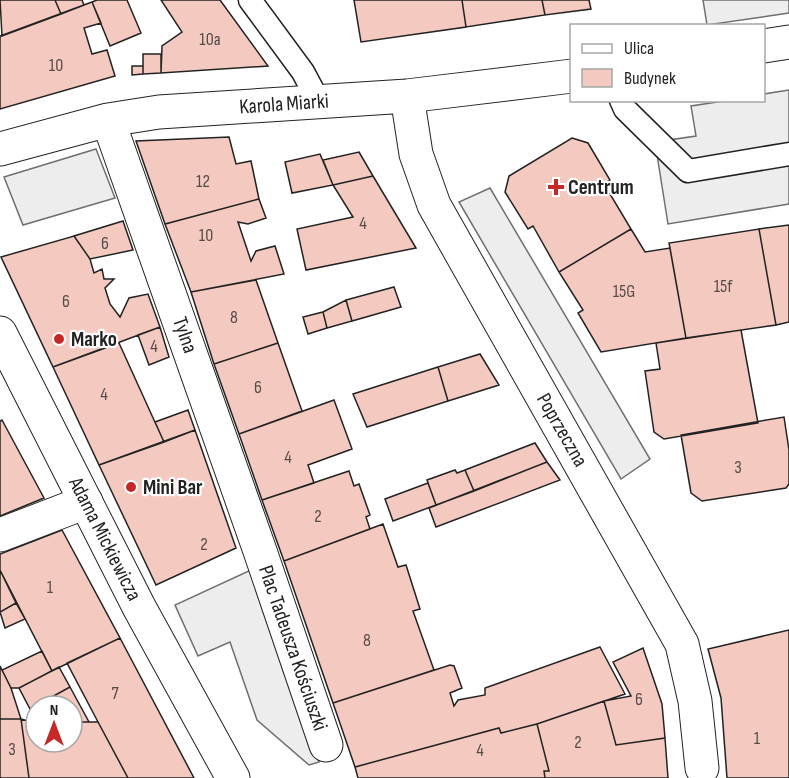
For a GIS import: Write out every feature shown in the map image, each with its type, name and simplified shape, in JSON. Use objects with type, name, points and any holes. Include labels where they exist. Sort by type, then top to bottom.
[{"type":"street","points":[[765,46],[789,42]]},
{"type":"street","name":"Karola Miarki","points":[[0,149],[108,120],[159,112],[407,96],[570,76]]},
{"type":"street","name":"Poprzeczna","points":[[407,96],[416,154],[434,205],[682,644],[695,701],[702,768]]},
{"type":"street","name":"Tylna","points":[[108,120],[261,551]]},
{"type":"street","name":"Adama Mickiewicza","points":[[0,333],[139,607],[216,742],[233,778]]},
{"type":"street","points":[[0,536],[86,502]]},
{"type":"street","name":"Plac Tadeusza Kościuszki","points":[[261,551],[326,745]]},
{"type":"street","name":"Adama Mickiewicza","points":[[216,742],[250,778]]},
{"type":"lane","points":[[250,0],[303,72],[320,102]]},
{"type":"lane","points":[[622,102],[625,109],[688,171],[789,154]]},
{"type":"shaded area","points":[[703,0],[789,0],[789,13],[707,24]]},
{"type":"shaded area","points":[[789,90],[789,204],[668,224],[655,142],[696,136],[691,106],[717,102],[765,102],[765,94]]},
{"type":"shaded area","points":[[96,149],[115,198],[23,225],[4,177]]},
{"type":"shaded area","points":[[490,188],[650,459],[621,479],[459,202]]},
{"type":"shaded area","points":[[253,569],[319,762],[309,765],[257,720],[230,642],[198,656],[175,605]]},
{"type":"building","points":[[0,0],[55,0],[61,14],[2,36]]},
{"type":"building","points":[[55,0],[82,0],[84,5],[61,14]]},
{"type":"building","points":[[127,0],[141,33],[110,46],[92,2]]},
{"type":"building","points":[[161,0],[220,0],[268,66],[161,73],[162,46],[182,32]]},
{"type":"building","points":[[354,0],[462,0],[466,27],[361,42]]},
{"type":"building","points":[[462,0],[542,0],[545,15],[466,27]]},
{"type":"building","points":[[542,0],[589,0],[591,9],[545,15]]},
{"type":"building","points":[[92,2],[101,23],[84,28],[92,54],[107,50],[115,76],[0,109],[0,36]]},
{"type":"building","points":[[143,54],[161,54],[161,73],[143,74]]},
{"type":"building","points":[[132,66],[143,66],[143,74],[132,75]]},
{"type":"building","points":[[229,137],[236,164],[251,161],[259,199],[165,224],[136,141]]},
{"type":"building","points":[[572,138],[588,143],[610,180],[604,184],[631,229],[559,272],[533,226],[528,229],[505,192],[509,176]]},
{"type":"building","points":[[359,152],[373,176],[333,185],[323,160]]},
{"type":"building","points":[[320,154],[333,185],[292,193],[285,162]]},
{"type":"building","points":[[373,176],[416,248],[306,270],[297,229],[353,217],[333,185]]},
{"type":"building","points":[[259,199],[266,218],[248,224],[238,222],[251,261],[256,251],[275,246],[284,274],[191,292],[165,224]]},
{"type":"building","points":[[123,221],[133,250],[90,259],[74,236]]},
{"type":"building","points":[[789,225],[789,322],[776,325],[759,229]]},
{"type":"building","points":[[631,229],[645,252],[670,248],[686,338],[601,352],[578,313],[583,310],[559,272]]},
{"type":"building","points":[[759,229],[776,325],[686,338],[669,243]]},
{"type":"building","points":[[74,236],[90,259],[94,273],[102,269],[104,279],[114,279],[105,288],[110,304],[120,317],[129,298],[148,294],[160,327],[53,367],[1,257]]},
{"type":"building","points":[[256,280],[278,343],[214,364],[191,292]]},
{"type":"building","points":[[394,287],[401,307],[352,321],[346,300]]},
{"type":"building","points":[[346,300],[352,321],[327,328],[323,312]]},
{"type":"building","points":[[323,312],[327,328],[308,334],[303,317]]},
{"type":"building","points":[[160,327],[169,357],[149,365],[138,335]]},
{"type":"building","points":[[741,330],[758,423],[664,439],[654,432],[645,371],[660,369],[656,343]]},
{"type":"building","points":[[119,343],[164,442],[99,465],[53,367]]},
{"type":"building","points":[[278,343],[302,411],[239,434],[214,364]]},
{"type":"building","points":[[480,354],[499,385],[448,401],[438,367]]},
{"type":"building","points":[[438,367],[448,401],[367,427],[353,394]]},
{"type":"building","points":[[334,400],[352,449],[308,465],[314,483],[262,500],[239,434]]},
{"type":"building","points":[[188,410],[195,430],[164,442],[155,422]]},
{"type":"building","points":[[784,417],[789,450],[789,484],[786,488],[702,501],[691,493],[681,435]]},
{"type":"building","points":[[2,420],[44,498],[0,516],[0,421]]},
{"type":"building","points":[[195,430],[236,548],[156,585],[99,465]]},
{"type":"building","points":[[535,443],[547,462],[474,491],[465,470]]},
{"type":"building","points":[[547,462],[560,480],[436,527],[429,508]]},
{"type":"building","points":[[455,470],[457,473],[465,470],[474,491],[436,505],[427,480]]},
{"type":"building","points":[[349,471],[354,486],[359,484],[370,515],[366,517],[370,529],[284,561],[262,500]]},
{"type":"building","points":[[428,483],[436,505],[393,521],[385,499]]},
{"type":"building","points":[[383,524],[398,567],[406,565],[420,609],[413,611],[434,670],[333,703],[284,561]]},
{"type":"building","points":[[62,530],[120,638],[52,671],[0,570],[0,554]]},
{"type":"building","points":[[0,570],[16,603],[0,612]]},
{"type":"building","points":[[16,603],[25,619],[5,628],[0,612]]},
{"type":"building","points":[[789,630],[789,778],[727,778],[721,698],[708,649]]},
{"type":"building","points":[[120,638],[194,778],[128,778],[67,663]]},
{"type":"building","points":[[600,647],[625,694],[537,724],[501,733],[499,728],[355,767],[333,703],[450,665],[454,666],[462,688],[450,693],[454,706],[458,700],[485,695],[485,688]]},
{"type":"building","points":[[643,648],[662,704],[665,738],[616,745],[604,701],[631,696],[613,662]]},
{"type":"building","points":[[42,651],[52,671],[19,688],[11,688],[2,670]]},
{"type":"building","points":[[0,666],[11,688],[21,719],[0,719]]},
{"type":"building","points":[[59,667],[70,687],[57,694],[24,694],[24,698],[19,688]]},
{"type":"building","points":[[70,687],[74,694],[57,694]]},
{"type":"building","points":[[604,701],[616,745],[665,738],[668,778],[545,778],[544,771],[549,771],[537,724]]},
{"type":"building","points":[[84,713],[89,722],[84,722]]},
{"type":"building","points":[[0,719],[21,719],[29,778],[0,778]]},
{"type":"building","points":[[21,719],[24,720],[24,741]]},
{"type":"building","points":[[84,722],[98,722],[128,778],[29,778],[26,754],[84,754]]},
{"type":"building","points":[[537,724],[549,771],[544,771],[545,778],[358,778],[355,767],[499,728],[501,733]]},
{"type":"place","name":"Centrum","points":[[556,187]]},
{"type":"place","name":"Marko","points":[[59,339]]},
{"type":"place","name":"Mini Bar","points":[[131,487]]}]
